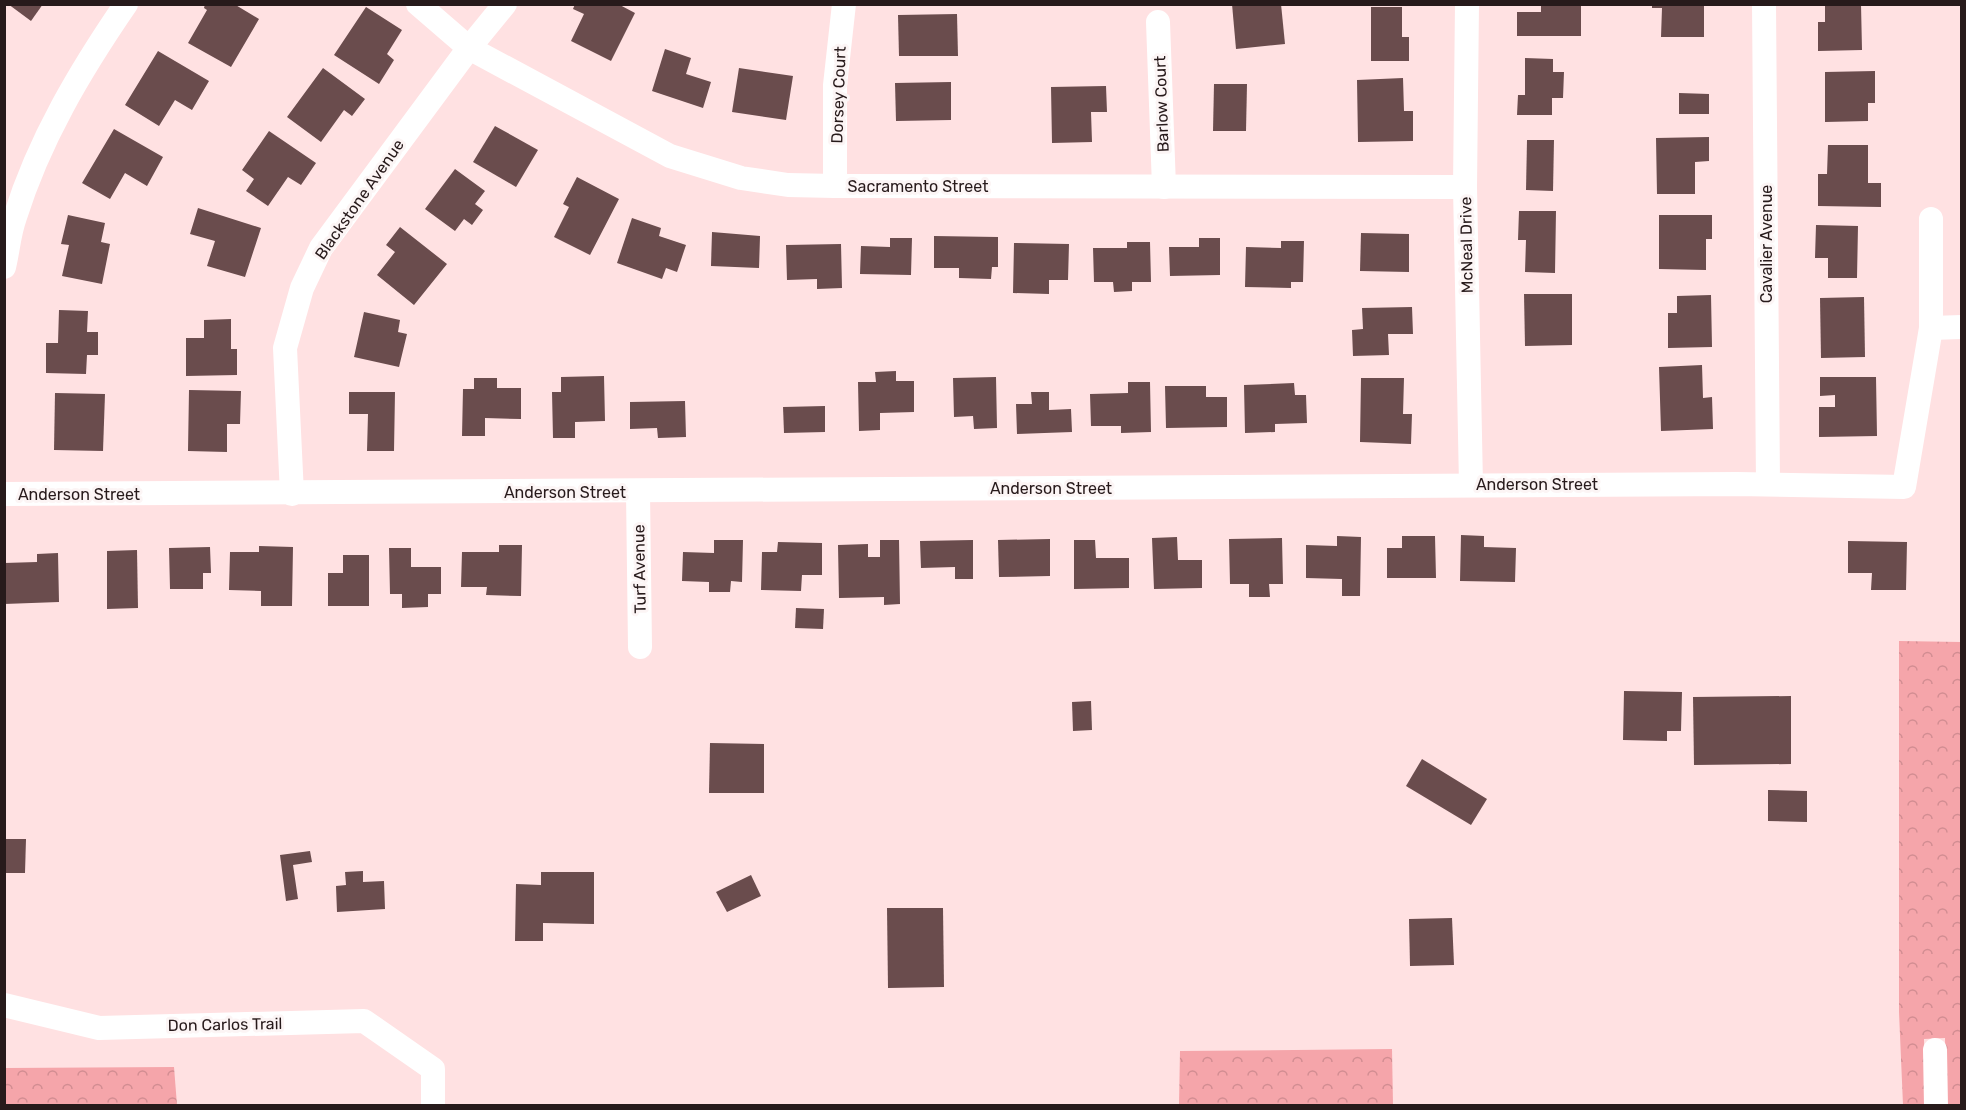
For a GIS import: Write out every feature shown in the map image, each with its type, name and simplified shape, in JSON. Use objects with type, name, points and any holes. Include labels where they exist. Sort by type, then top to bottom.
[{"type":"street","points":[[4,267],[14,218],[52,124],[87,61],[126,4]]},
{"type":"street","name":"Sacramento Street","points":[[418,4],[469,48],[670,156],[741,177],[788,185],[835,186],[1465,187]]},
{"type":"street","name":"Blackstone Avenue","points":[[292,494],[285,348],[302,288],[321,248],[469,48],[505,4]]},
{"type":"street","name":"Dorsey Court","points":[[835,186],[835,85],[844,4]]},
{"type":"street","name":"McNeal Drive","points":[[1467,4],[1465,187],[1471,485]]},
{"type":"street","name":"Cavalier Avenue","points":[[1764,4],[1768,484]]},
{"type":"street","name":"Barlow Court","points":[[1158,22],[1164,187]]},
{"type":"street","points":[[1931,219],[1931,328],[1962,327]]},
{"type":"street","name":"Anderson Street","points":[[4,495],[1471,485],[1768,484],[1904,487],[1931,328]]},
{"type":"street","name":"Turf Avenue","points":[[638,492],[640,646]]},
{"type":"street","name":"Don Carlos Trail","points":[[4,1005],[99,1028],[364,1021],[433,1069],[433,1106]]},
{"type":"street","points":[[1935,1050],[1936,1106]]},
{"type":"green space","points":[[1899,641],[1961,642],[1961,1105],[1946,1105],[1945,1038],[1924,1039],[1925,1105],[1903,1105],[1899,1012]]},
{"type":"green space","points":[[1392,1049],[1393,1105],[1179,1105],[1180,1051]]},
{"type":"green space","points":[[174,1067],[177,1105],[5,1105],[5,1068]]},
{"type":"building","points":[[8,4],[43,4],[31,21]]},
{"type":"building","points":[[205,4],[234,4],[259,19],[231,67],[188,43],[207,10],[204,8]]},
{"type":"building","points":[[575,4],[618,4],[635,13],[611,61],[571,41],[584,14],[573,9]]},
{"type":"building","points":[[1232,4],[1281,4],[1285,44],[1236,49]]},
{"type":"building","points":[[1541,4],[1581,4],[1581,36],[1517,36],[1517,12],[1541,12]]},
{"type":"building","points":[[1652,4],[1704,4],[1704,37],[1661,37],[1662,8],[1652,8]]},
{"type":"building","points":[[1825,4],[1861,4],[1862,50],[1818,51],[1818,22],[1825,22]]},
{"type":"building","points":[[366,7],[402,30],[387,54],[394,60],[379,84],[334,55]]},
{"type":"building","points":[[1371,7],[1402,7],[1402,37],[1409,37],[1409,61],[1371,61]]},
{"type":"building","points":[[957,14],[958,56],[899,56],[898,15]]},
{"type":"building","points":[[665,49],[691,58],[686,74],[711,82],[703,108],[652,91]]},
{"type":"building","points":[[158,51],[209,81],[192,110],[175,100],[159,126],[125,105]]},
{"type":"building","points":[[1525,58],[1553,59],[1553,72],[1564,72],[1563,98],[1552,98],[1552,115],[1517,115],[1518,95],[1525,95]]},
{"type":"building","points":[[323,68],[365,99],[352,116],[344,110],[321,142],[287,117]]},
{"type":"building","points":[[739,68],[793,76],[786,120],[732,112]]},
{"type":"building","points":[[1875,71],[1875,103],[1868,103],[1868,121],[1825,122],[1825,72]]},
{"type":"building","points":[[1403,78],[1404,111],[1413,111],[1413,141],[1358,142],[1357,80]]},
{"type":"building","points":[[951,82],[951,120],[896,121],[895,83]]},
{"type":"building","points":[[1214,84],[1247,84],[1246,131],[1213,131]]},
{"type":"building","points":[[1106,86],[1107,112],[1091,112],[1092,142],[1052,143],[1051,87]]},
{"type":"building","points":[[1679,93],[1709,94],[1709,114],[1679,114]]},
{"type":"building","points":[[495,126],[538,150],[516,187],[473,162]]},
{"type":"building","points":[[114,129],[163,157],[147,186],[125,173],[110,199],[82,183]]},
{"type":"building","points":[[269,131],[316,163],[301,185],[288,177],[268,206],[246,191],[254,179],[242,170]]},
{"type":"building","points":[[1709,137],[1709,161],[1695,162],[1695,194],[1657,194],[1656,138]]},
{"type":"building","points":[[1527,140],[1554,140],[1553,191],[1526,190]]},
{"type":"building","points":[[1828,145],[1868,145],[1868,183],[1881,183],[1881,207],[1818,206],[1818,174],[1827,174]]},
{"type":"building","points":[[455,169],[485,191],[475,204],[483,210],[472,225],[464,219],[455,231],[425,209]]},
{"type":"building","points":[[577,177],[619,199],[590,255],[554,237],[569,207],[563,204]]},
{"type":"building","points":[[198,208],[261,228],[245,277],[207,266],[215,241],[190,234]]},
{"type":"building","points":[[1519,211],[1556,211],[1555,273],[1525,272],[1526,240],[1518,240]]},
{"type":"building","points":[[68,215],[105,223],[101,242],[110,244],[102,284],[62,276],[69,245],[61,244]]},
{"type":"building","points":[[1659,215],[1712,215],[1712,239],[1706,239],[1706,270],[1659,269]]},
{"type":"building","points":[[632,218],[661,228],[659,236],[686,245],[677,272],[666,268],[662,279],[617,263]]},
{"type":"building","points":[[1816,225],[1858,226],[1857,278],[1828,278],[1828,258],[1815,258]]},
{"type":"building","points":[[400,227],[447,264],[414,305],[377,275],[395,252],[386,245]]},
{"type":"building","points":[[712,232],[760,236],[759,268],[711,266]]},
{"type":"building","points":[[1361,233],[1409,234],[1409,272],[1360,271]]},
{"type":"building","points":[[934,236],[998,237],[998,267],[992,267],[991,279],[959,278],[959,268],[934,268]]},
{"type":"building","points":[[890,238],[912,238],[911,275],[860,274],[861,246],[890,247]]},
{"type":"building","points":[[1199,238],[1220,238],[1220,275],[1170,276],[1169,247],[1199,247]]},
{"type":"building","points":[[1281,241],[1304,241],[1303,282],[1291,282],[1291,288],[1245,287],[1246,247],[1281,248]]},
{"type":"building","points":[[1127,242],[1150,242],[1151,282],[1132,282],[1132,291],[1114,292],[1113,282],[1094,282],[1093,248],[1127,248]]},
{"type":"building","points":[[1014,243],[1069,244],[1068,280],[1049,280],[1049,294],[1013,293]]},
{"type":"building","points":[[841,244],[842,288],[817,289],[817,279],[787,280],[786,245]]},
{"type":"building","points":[[1524,294],[1572,294],[1572,345],[1525,346]]},
{"type":"building","points":[[1711,295],[1712,347],[1668,348],[1668,313],[1677,313],[1677,296]]},
{"type":"building","points":[[1864,297],[1865,357],[1821,358],[1820,298]]},
{"type":"building","points":[[1412,307],[1413,334],[1388,334],[1389,355],[1353,356],[1352,330],[1363,329],[1362,308]]},
{"type":"building","points":[[59,310],[88,311],[87,332],[98,332],[98,355],[87,355],[86,374],[46,373],[46,343],[58,343]]},
{"type":"building","points":[[364,312],[400,320],[398,332],[407,334],[399,367],[354,357]]},
{"type":"building","points":[[231,319],[231,349],[237,349],[237,375],[186,376],[186,338],[204,338],[204,320]]},
{"type":"building","points":[[1702,365],[1703,398],[1712,397],[1713,429],[1661,431],[1659,367]]},
{"type":"building","points":[[896,371],[896,381],[914,381],[914,412],[880,413],[880,430],[859,431],[858,382],[876,382],[875,372]]},
{"type":"building","points":[[604,376],[605,421],[575,422],[575,438],[553,438],[552,392],[561,392],[561,377]]},
{"type":"building","points":[[996,377],[997,428],[974,429],[973,416],[954,417],[953,378]]},
{"type":"building","points":[[1820,377],[1876,377],[1877,436],[1819,437],[1819,407],[1835,407],[1835,395],[1820,396]]},
{"type":"building","points":[[474,378],[497,378],[497,388],[521,388],[521,419],[485,418],[485,436],[462,436],[463,389],[474,389]]},
{"type":"building","points":[[1361,378],[1404,378],[1403,414],[1412,414],[1411,444],[1360,442]]},
{"type":"building","points":[[1128,382],[1150,382],[1151,432],[1121,433],[1121,426],[1091,426],[1090,394],[1128,393]]},
{"type":"building","points":[[1294,383],[1295,395],[1306,395],[1307,423],[1275,424],[1275,432],[1245,433],[1244,385]]},
{"type":"building","points":[[1165,386],[1206,386],[1206,397],[1227,397],[1227,427],[1166,428]]},
{"type":"building","points":[[189,390],[241,391],[240,424],[227,424],[227,452],[188,451]]},
{"type":"building","points":[[349,392],[395,392],[394,451],[367,451],[368,414],[349,414]]},
{"type":"building","points":[[1031,392],[1049,392],[1049,410],[1071,409],[1072,432],[1017,434],[1016,404],[1032,404]]},
{"type":"building","points":[[55,393],[105,394],[103,451],[54,450]]},
{"type":"building","points":[[685,401],[686,437],[658,438],[657,428],[630,429],[630,402]]},
{"type":"building","points":[[825,406],[825,432],[784,433],[783,407]]},
{"type":"building","points":[[1461,535],[1484,536],[1484,547],[1516,548],[1515,582],[1460,581]]},
{"type":"building","points":[[1337,536],[1361,537],[1360,596],[1342,596],[1342,579],[1306,578],[1306,545],[1337,546]]},
{"type":"building","points":[[1402,536],[1435,536],[1436,578],[1387,578],[1387,548],[1402,548]]},
{"type":"building","points":[[1177,537],[1178,560],[1202,560],[1202,588],[1154,589],[1152,538]]},
{"type":"building","points":[[1282,538],[1283,584],[1269,584],[1270,597],[1249,597],[1249,584],[1230,584],[1229,539]]},
{"type":"building","points":[[1050,539],[1050,576],[999,577],[998,540]]},
{"type":"building","points":[[714,540],[743,540],[742,582],[731,581],[730,592],[709,592],[709,582],[682,581],[683,552],[714,553]]},
{"type":"building","points":[[880,540],[899,540],[900,604],[884,605],[884,597],[839,598],[838,545],[868,544],[868,557],[880,557]]},
{"type":"building","points":[[973,540],[973,579],[955,579],[955,567],[921,568],[920,541]]},
{"type":"building","points":[[1074,540],[1095,540],[1096,558],[1129,558],[1129,588],[1074,589]]},
{"type":"building","points":[[1848,541],[1907,542],[1906,590],[1871,590],[1872,573],[1848,573]]},
{"type":"building","points":[[778,542],[822,543],[822,575],[802,575],[801,591],[761,590],[762,552],[777,552]]},
{"type":"building","points":[[499,545],[522,545],[521,596],[486,595],[487,587],[461,587],[462,552],[499,552]]},
{"type":"building","points":[[259,546],[293,547],[292,606],[261,606],[261,591],[229,590],[230,552],[259,552]]},
{"type":"building","points":[[210,547],[211,573],[203,573],[203,589],[170,589],[169,548]]},
{"type":"building","points":[[389,548],[411,548],[411,567],[441,567],[441,594],[428,594],[428,607],[402,608],[402,594],[390,594]]},
{"type":"building","points":[[137,550],[138,608],[107,609],[107,551]]},
{"type":"building","points":[[58,553],[59,602],[4,604],[4,563],[37,562],[37,554]]},
{"type":"building","points":[[343,555],[369,555],[369,606],[328,606],[328,573],[343,573]]},
{"type":"building","points":[[796,608],[824,609],[823,629],[795,628]]},
{"type":"building","points":[[1624,691],[1682,692],[1681,731],[1667,731],[1667,741],[1623,740]]},
{"type":"building","points":[[1791,696],[1791,764],[1694,765],[1693,697]]},
{"type":"building","points":[[1091,701],[1092,730],[1073,731],[1072,702]]},
{"type":"building","points":[[710,743],[764,744],[764,793],[709,793]]},
{"type":"building","points":[[1422,759],[1487,799],[1471,825],[1406,786]]},
{"type":"building","points":[[1768,790],[1807,791],[1807,822],[1768,821]]},
{"type":"building","points":[[4,839],[26,839],[25,873],[4,873]]},
{"type":"building","points":[[310,851],[312,862],[293,865],[298,899],[286,901],[280,855]]},
{"type":"building","points":[[363,871],[363,882],[384,881],[385,909],[337,912],[336,886],[346,885],[345,872]]},
{"type":"building","points":[[541,872],[594,872],[594,924],[543,923],[543,941],[515,941],[516,884],[541,885]]},
{"type":"building","points":[[751,875],[761,896],[727,912],[716,892]]},
{"type":"building","points":[[887,908],[943,908],[944,987],[888,988]]},
{"type":"building","points":[[1452,918],[1454,965],[1410,966],[1409,919]]}]
